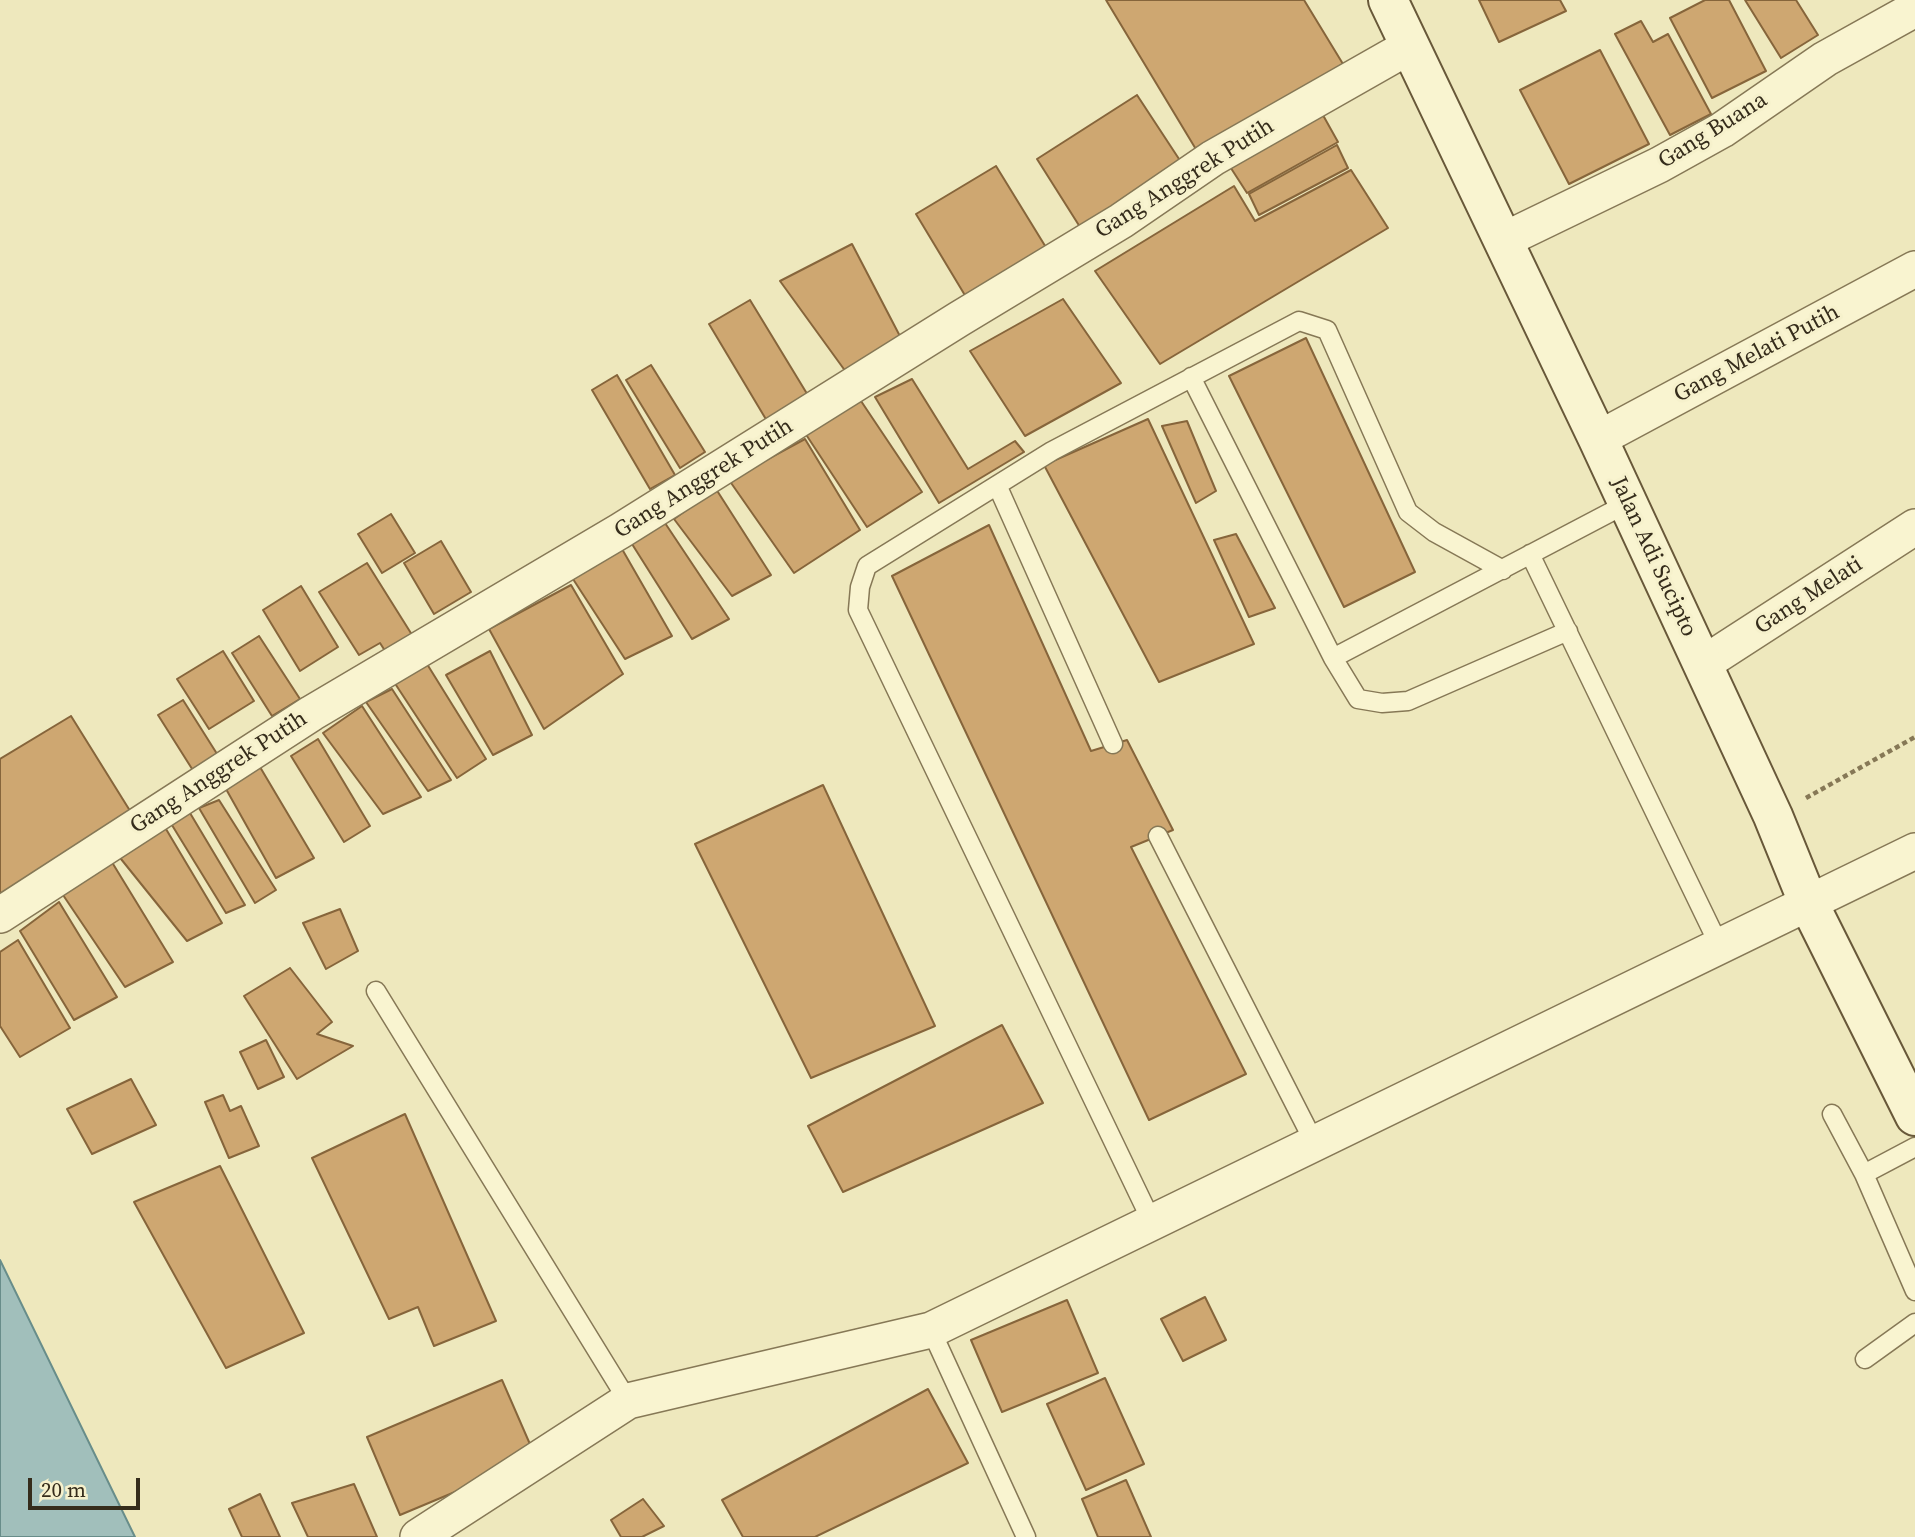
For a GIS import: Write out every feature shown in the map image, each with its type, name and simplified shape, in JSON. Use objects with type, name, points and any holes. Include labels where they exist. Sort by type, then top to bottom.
[{"type":"main road","name":"Jalan Adi Sucipto","points":[[1388,0],[1703,664],[1773,816],[1808,902],[1915,1116]]},
{"type":"street","name":"Gang Buana","points":[[1504,240],[1722,130],[1825,58],[1915,9]]},
{"type":"street","name":"Gang Anggrek Putih","points":[[0,915],[313,713],[620,531],[1121,221],[1213,158],[1410,46]]},
{"type":"street","name":"Gang Melati Putih","points":[[1598,439],[1915,269]]},
{"type":"street","name":"Gang Melati","points":[[1703,664],[1915,527]]},
{"type":"street","points":[[418,1537],[628,1401],[931,1330],[1915,851]]},
{"type":"lane","points":[[1152,1222],[858,610],[860,587],[867,566],[1052,451],[1299,321],[1327,330],[1408,512],[1434,532],[1503,569]]},
{"type":"lane","points":[[1191,377],[1333,658],[1357,699],[1382,703],[1408,701],[1568,631]]},
{"type":"lane","points":[[997,485],[1113,744]]},
{"type":"lane","points":[[1333,658],[1628,503]]},
{"type":"lane","points":[[1531,554],[1719,945]]},
{"type":"lane","points":[[1158,836],[1314,1142]]},
{"type":"lane","points":[[376,991],[628,1401]]},
{"type":"lane","points":[[1832,1114],[1864,1174],[1915,1291]]},
{"type":"lane","points":[[1864,1174],[1915,1147]]},
{"type":"lane","points":[[1865,1359],[1915,1323]]},
{"type":"lane","points":[[931,1330],[1026,1537]]},
{"type":"path","points":[[1773,816],[1915,737]]},
{"type":"water","points":[[0,1260],[135,1537],[0,1537]]},
{"type":"building","points":[[1106,0],[1304,0],[1343,64],[1197,151]]},
{"type":"building","points":[[1479,0],[1560,0],[1566,11],[1499,42]]},
{"type":"building","points":[[1705,0],[1729,0],[1766,71],[1712,98],[1670,18]]},
{"type":"building","points":[[1745,0],[1796,0],[1818,35],[1781,58]]},
{"type":"building","points":[[1641,21],[1653,42],[1668,34],[1711,114],[1670,135],[1615,34]]},
{"type":"building","points":[[1600,50],[1649,144],[1569,184],[1520,90]]},
{"type":"building","points":[[1137,95],[1181,162],[1080,227],[1037,159]]},
{"type":"building","points":[[1319,108],[1338,142],[1247,193],[1227,162]]},
{"type":"building","points":[[1337,145],[1348,168],[1259,215],[1249,194]]},
{"type":"building","points":[[996,166],[1047,249],[966,297],[916,214]]},
{"type":"building","points":[[1351,170],[1388,228],[1160,364],[1095,271],[1234,186],[1255,221]]},
{"type":"building","points":[[852,244],[903,342],[846,372],[780,281]]},
{"type":"building","points":[[1063,299],[1121,383],[1025,436],[970,351]]},
{"type":"building","points":[[750,300],[809,397],[767,421],[709,324]]},
{"type":"building","points":[[1306,338],[1415,572],[1344,607],[1229,376]]},
{"type":"building","points":[[651,365],[705,452],[680,468],[626,380]]},
{"type":"building","points":[[617,375],[675,475],[650,489],[592,390]]},
{"type":"building","points":[[912,379],[968,469],[1015,441],[1024,452],[939,503],[875,397]]},
{"type":"building","points":[[861,401],[922,492],[867,527],[803,430]]},
{"type":"building","points":[[1148,419],[1254,644],[1159,682],[1044,465]]},
{"type":"building","points":[[1187,421],[1216,491],[1196,503],[1162,426]]},
{"type":"building","points":[[805,439],[860,530],[794,573],[729,480]]},
{"type":"building","points":[[716,489],[771,575],[732,596],[674,519]]},
{"type":"building","points":[[391,514],[415,553],[382,573],[358,534]]},
{"type":"building","points":[[665,523],[729,619],[692,639],[632,544]]},
{"type":"building","points":[[989,525],[1091,751],[1127,740],[1173,830],[1131,847],[1246,1074],[1149,1120],[892,576]]},
{"type":"building","points":[[1236,534],[1275,608],[1249,617],[1214,540]]},
{"type":"building","points":[[441,541],[471,592],[434,614],[404,563]]},
{"type":"building","points":[[622,549],[672,636],[625,659],[573,579]]},
{"type":"building","points":[[367,563],[414,638],[387,654],[380,643],[359,655],[319,592]]},
{"type":"building","points":[[571,585],[623,674],[544,729],[489,629]]},
{"type":"building","points":[[301,586],[338,647],[300,671],[263,610]]},
{"type":"building","points":[[259,636],[300,699],[272,716],[232,653]]},
{"type":"building","points":[[223,651],[254,701],[209,729],[177,679]]},
{"type":"building","points":[[490,651],[532,735],[493,755],[446,675]]},
{"type":"building","points":[[427,664],[486,759],[457,778],[394,682]]},
{"type":"building","points":[[392,689],[451,780],[428,791],[366,702]]},
{"type":"building","points":[[183,700],[219,757],[194,772],[158,715]]},
{"type":"building","points":[[362,706],[421,797],[383,814],[323,733]]},
{"type":"building","points":[[71,716],[132,814],[0,895],[0,759]]},
{"type":"building","points":[[318,739],[370,826],[344,842],[291,756]]},
{"type":"building","points":[[260,767],[314,858],[276,878],[226,789]]},
{"type":"building","points":[[823,785],[935,1026],[811,1078],[695,844]]},
{"type":"building","points":[[219,800],[276,890],[255,903],[199,808]]},
{"type":"building","points":[[187,808],[245,905],[226,913],[167,817]]},
{"type":"building","points":[[163,824],[222,923],[187,941],[117,854]]},
{"type":"building","points":[[110,859],[173,962],[125,987],[61,892]]},
{"type":"building","points":[[59,902],[117,997],[74,1020],[20,931]]},
{"type":"building","points":[[340,909],[358,951],[326,969],[303,923]]},
{"type":"building","points":[[18,940],[70,1028],[20,1057],[0,1026],[0,952]]},
{"type":"building","points":[[290,968],[332,1022],[317,1034],[353,1046],[297,1079],[244,996]]},
{"type":"building","points":[[1002,1025],[1043,1103],[843,1192],[808,1126]]},
{"type":"building","points":[[266,1040],[284,1077],[258,1089],[240,1052]]},
{"type":"building","points":[[131,1079],[156,1125],[92,1154],[67,1109]]},
{"type":"building","points":[[223,1095],[230,1111],[241,1106],[259,1146],[229,1158],[205,1102]]},
{"type":"building","points":[[405,1114],[496,1321],[434,1346],[418,1307],[389,1319],[312,1158]]},
{"type":"building","points":[[220,1166],[304,1333],[226,1368],[134,1202]]},
{"type":"building","points":[[1205,1297],[1226,1340],[1183,1361],[1161,1319]]},
{"type":"building","points":[[1067,1300],[1098,1373],[1002,1412],[971,1340]]},
{"type":"building","points":[[1105,1378],[1144,1464],[1086,1490],[1047,1404]]},
{"type":"building","points":[[502,1380],[536,1458],[400,1515],[367,1437]]},
{"type":"building","points":[[928,1389],[968,1463],[815,1537],[743,1537],[722,1500]]},
{"type":"building","points":[[1126,1480],[1151,1537],[1098,1537],[1082,1499]]},
{"type":"building","points":[[354,1484],[377,1537],[308,1537],[292,1503]]},
{"type":"building","points":[[260,1494],[280,1537],[242,1537],[229,1509]]},
{"type":"building","points":[[643,1499],[664,1526],[642,1537],[621,1537],[611,1520]]}]
